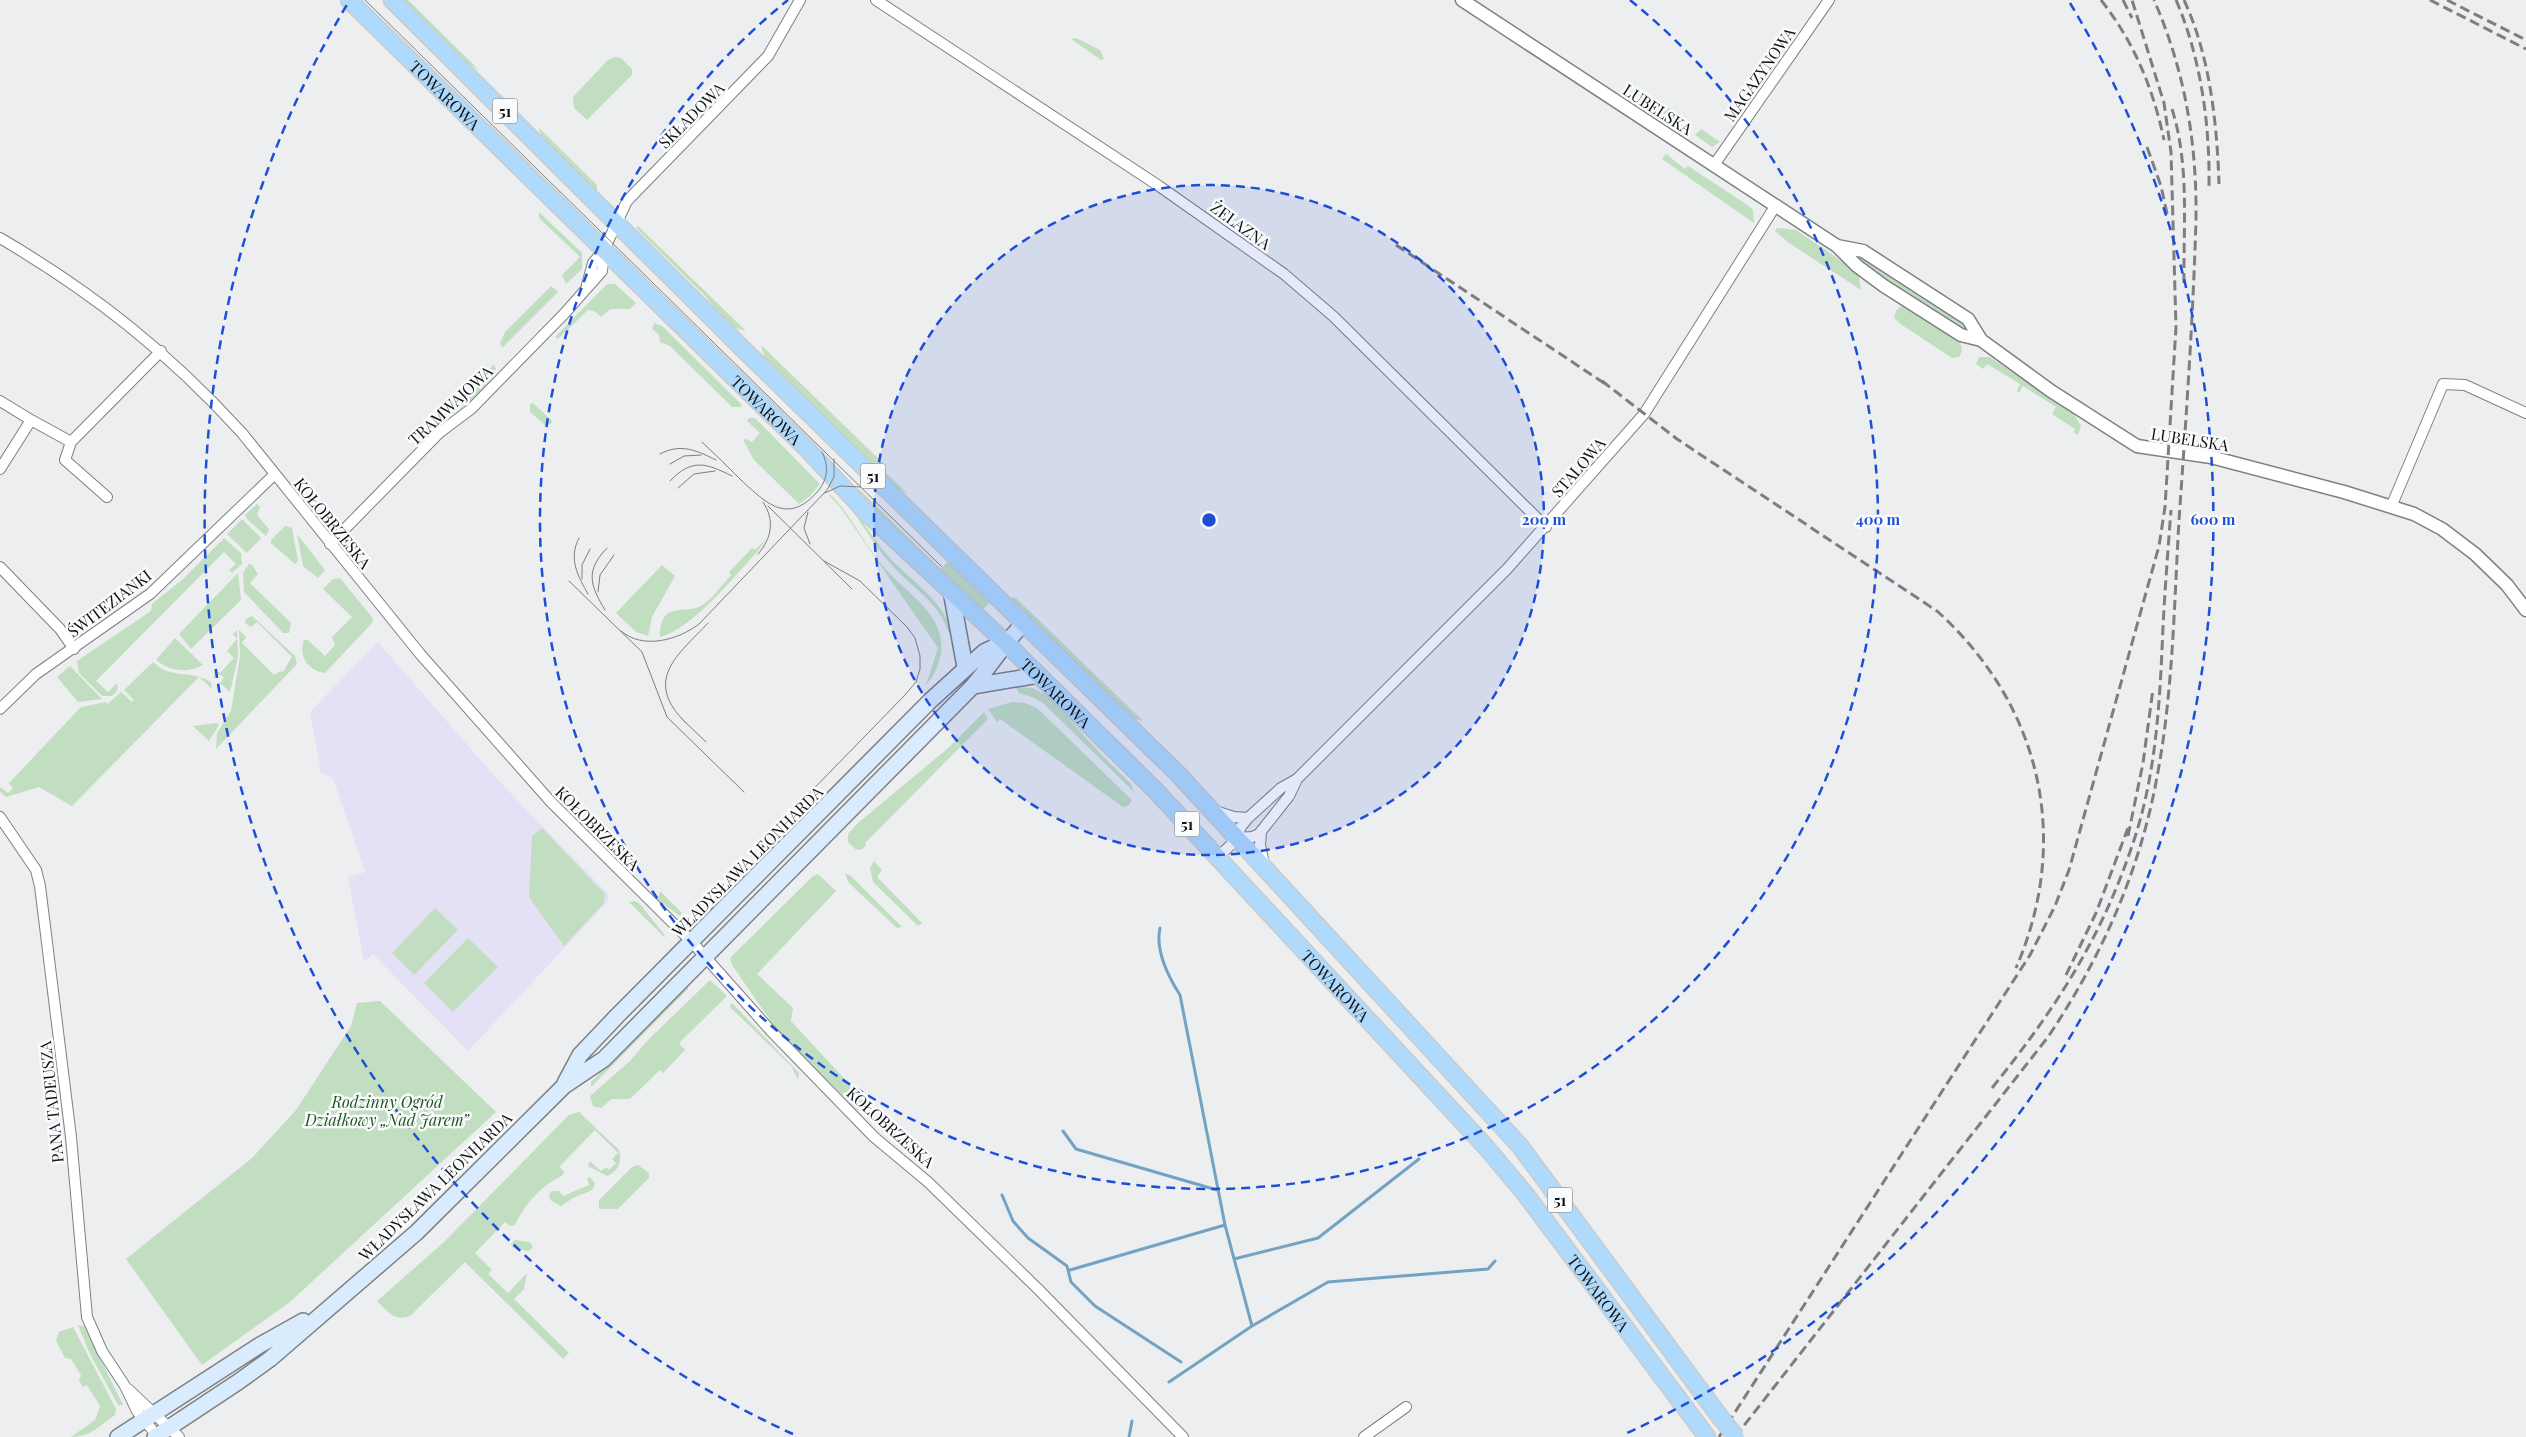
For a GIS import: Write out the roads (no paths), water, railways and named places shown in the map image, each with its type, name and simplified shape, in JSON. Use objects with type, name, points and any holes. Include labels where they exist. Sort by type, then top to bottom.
[{"type":"main road","name":"TOWAROWA","points":[[349,0],[806,448],[868,514],[1005,642],[1156,791],[1501,1163],[1707,1436]]},
{"type":"main road","name":"TOWAROWA","points":[[392,0],[1163,758],[1211,809],[1503,1126],[1542,1174],[1736,1437]]},
{"type":"main road","points":[[951,591],[965,667]]},
{"type":"main road","name":"WŁADYSŁAWA LEONHARDA","points":[[164,1435],[270,1359],[417,1232],[564,1086],[604,1059],[973,686],[995,661],[1005,642],[1024,622]]},
{"type":"main road","name":"WŁADYSŁAWA LEONHARDA","points":[[564,1086],[580,1055],[965,667],[984,652],[1005,642]]},
{"type":"main road","points":[[973,686],[1039,675]]},
{"type":"main road","points":[[1589,1278],[1596,1283],[1605,1284],[1611,1278],[1612,1271]]},
{"type":"main road","name":"WŁADYSŁAWA LEONHARDA","points":[[118,1437],[260,1345],[327,1308]]},
{"type":"street","name":"SKŁADOWA","points":[[604,250],[627,200],[768,56],[800,0]]},
{"type":"street","name":"ŻELAZNA","points":[[876,0],[1167,191],[1284,274],[1333,316],[1546,527]]},
{"type":"street","name":"LUBELSKA","points":[[1462,0],[1837,246],[1856,266],[1884,286],[1961,335],[1981,340],[2051,391],[2137,446],[2211,457],[2279,474],[2425,519],[2458,541],[2499,577],[2526,610]]},
{"type":"street","name":"MAGAZYNOWA","points":[[1714,165],[1829,0]]},
{"type":"street","name":"STALOWA","points":[[1238,838],[1252,838],[1261,831],[1289,796],[1297,780],[1546,527],[1651,405],[1776,206]]},
{"type":"street","name":"KOŁOBRZESKA","points":[[0,238],[64,277],[107,307],[160,351],[212,401],[275,474],[421,655],[520,769],[567,819],[692,942],[771,1031],[874,1137],[901,1158],[942,1195],[1038,1289],[1182,1437]]},
{"type":"street","name":"LUBELSKA","points":[[1837,246],[1863,251],[1968,319],[1981,340]]},
{"type":"street","name":"TRAMWAJOWA","points":[[330,544],[439,433],[471,409],[564,314],[587,285],[593,263],[604,250]]},
{"type":"street","points":[[106,497],[65,460],[71,442],[160,351]]},
{"type":"street","points":[[2391,507],[2443,384],[2465,385],[2526,413]]},
{"type":"street","points":[[0,401],[71,442]]},
{"type":"street","points":[[0,469],[31,420]]},
{"type":"street","name":"ŚWITEZIANKI","points":[[0,709],[36,674],[150,594],[275,474]]},
{"type":"street","points":[[0,567],[60,629],[74,649]]},
{"type":"street","name":"STALOWA","points":[[1218,857],[1238,838],[1240,828],[1248,818],[1281,788],[1297,780]]},
{"type":"street","points":[[1211,809],[1228,816],[1248,818]]},
{"type":"street","name":"PANA TADEUSZA","points":[[0,817],[36,870],[40,886],[71,1137],[87,1317],[102,1351],[125,1386],[134,1406],[150,1417],[164,1435]]},
{"type":"street","points":[[1261,831],[1260,851],[1267,870]]},
{"type":"street","points":[[1364,1437],[1406,1407]]},
{"type":"street","points":[[150,1417],[164,1435]]},
{"type":"waterway","points":[[1160,928],[1159,945],[1161,954],[1171,980],[1180,995],[1225,1225],[1252,1326],[1169,1382]]},
{"type":"waterway","points":[[1063,1131],[1076,1149],[1217,1190]]},
{"type":"waterway","points":[[1234,1259],[1318,1238],[1419,1159]]},
{"type":"waterway","points":[[1002,1195],[1013,1221],[1028,1238],[1067,1266],[1071,1282],[1095,1306],[1181,1362]]},
{"type":"waterway","points":[[1070,1270],[1225,1225]]},
{"type":"waterway","points":[[1252,1326],[1328,1282],[1488,1269],[1495,1261]]},
{"type":"waterway","points":[[1129,1437],[1132,1421]]},
{"type":"tram line","points":[[365,0],[942,567]]},
{"type":"tram line","points":[[702,442],[759,496],[768,503],[787,509],[807,502],[824,482],[826,462],[822,452]]},
{"type":"tram line","points":[[660,454],[681,448],[702,453],[716,460]]},
{"type":"tram line","points":[[670,464],[684,456],[701,455]]},
{"type":"tram line","points":[[621,631],[630,637],[640,640],[660,641],[681,635],[699,624],[827,490],[834,477],[834,459]]},
{"type":"tram line","points":[[670,481],[685,469],[700,465],[714,468],[732,476]]},
{"type":"tram line","points":[[678,488],[694,474],[715,471]]},
{"type":"tram line","points":[[825,493],[840,486],[861,487]]},
{"type":"tram line","points":[[758,554],[766,542],[770,529],[769,515],[763,502]]},
{"type":"tram line","points":[[768,506],[852,589]]},
{"type":"tram line","points":[[808,512],[804,528],[810,544]]},
{"type":"tram line","points":[[579,538],[574,553],[574,560],[578,574],[588,594]]},
{"type":"tram line","points":[[605,610],[596,593],[592,578],[595,564],[607,548]]},
{"type":"tram line","points":[[582,579],[582,565],[590,549]]},
{"type":"tram line","points":[[598,592],[600,575],[614,555]]},
{"type":"tram line","points":[[759,845],[904,696],[916,682],[920,669],[920,656],[915,638],[907,627],[860,581],[824,561]]},
{"type":"tram line","points":[[569,581],[642,652],[667,717],[744,792]]},
{"type":"tram line","points":[[686,723],[673,708],[667,694],[666,681],[669,669],[676,657],[708,623]]},
{"type":"tram line","points":[[681,718],[706,742]]},
{"type":"railway","points":[[2101,0],[2123,32],[2141,66],[2154,102],[2164,140]]},
{"type":"railway","points":[[2123,0],[2132,18]]},
{"type":"railway","points":[[1719,1437],[2030,955],[2055,906],[2069,870],[2159,546],[2165,507],[2176,327],[2171,152],[2164,103],[2132,0]]},
{"type":"railway","points":[[1735,1437],[2048,1037],[2085,976],[2116,913],[2129,880],[2150,812],[2162,745],[2170,681],[2196,220],[2194,163],[2187,108],[2174,54],[2154,0]]},
{"type":"railway","points":[[2176,0],[2185,22],[2198,68],[2206,116],[2209,187]]},
{"type":"railway","points":[[2184,0],[2193,21],[2206,67],[2214,114],[2219,184]]},
{"type":"railway","points":[[2430,0],[2526,49]]},
{"type":"railway","points":[[2447,0],[2526,40]]},
{"type":"railway","points":[[2172,109],[2178,131],[2183,175],[2185,220],[2184,288]]},
{"type":"railway","points":[[2147,147],[2161,186],[2168,218]]},
{"type":"railway","points":[[1396,245],[1607,385]]},
{"type":"railway","points":[[1602,381],[1677,439],[1937,611],[1973,648],[2001,688],[2022,731],[2036,776],[2043,823],[2042,871],[2033,919],[2016,968]]},
{"type":"railway","points":[[1992,1088],[2037,1029],[2076,969],[2108,907],[2135,837],[2148,785],[2156,733],[2171,510]]},
{"type":"railway","points":[[2128,836],[2143,763],[2153,689]]},
{"type":"railway","points":[[2066,975],[2096,913],[2128,828]]},
{"type":"park label","name":"Rodzinny Ogród Działkowy „Nad Jarem”","points":[[387,1110]]}]
